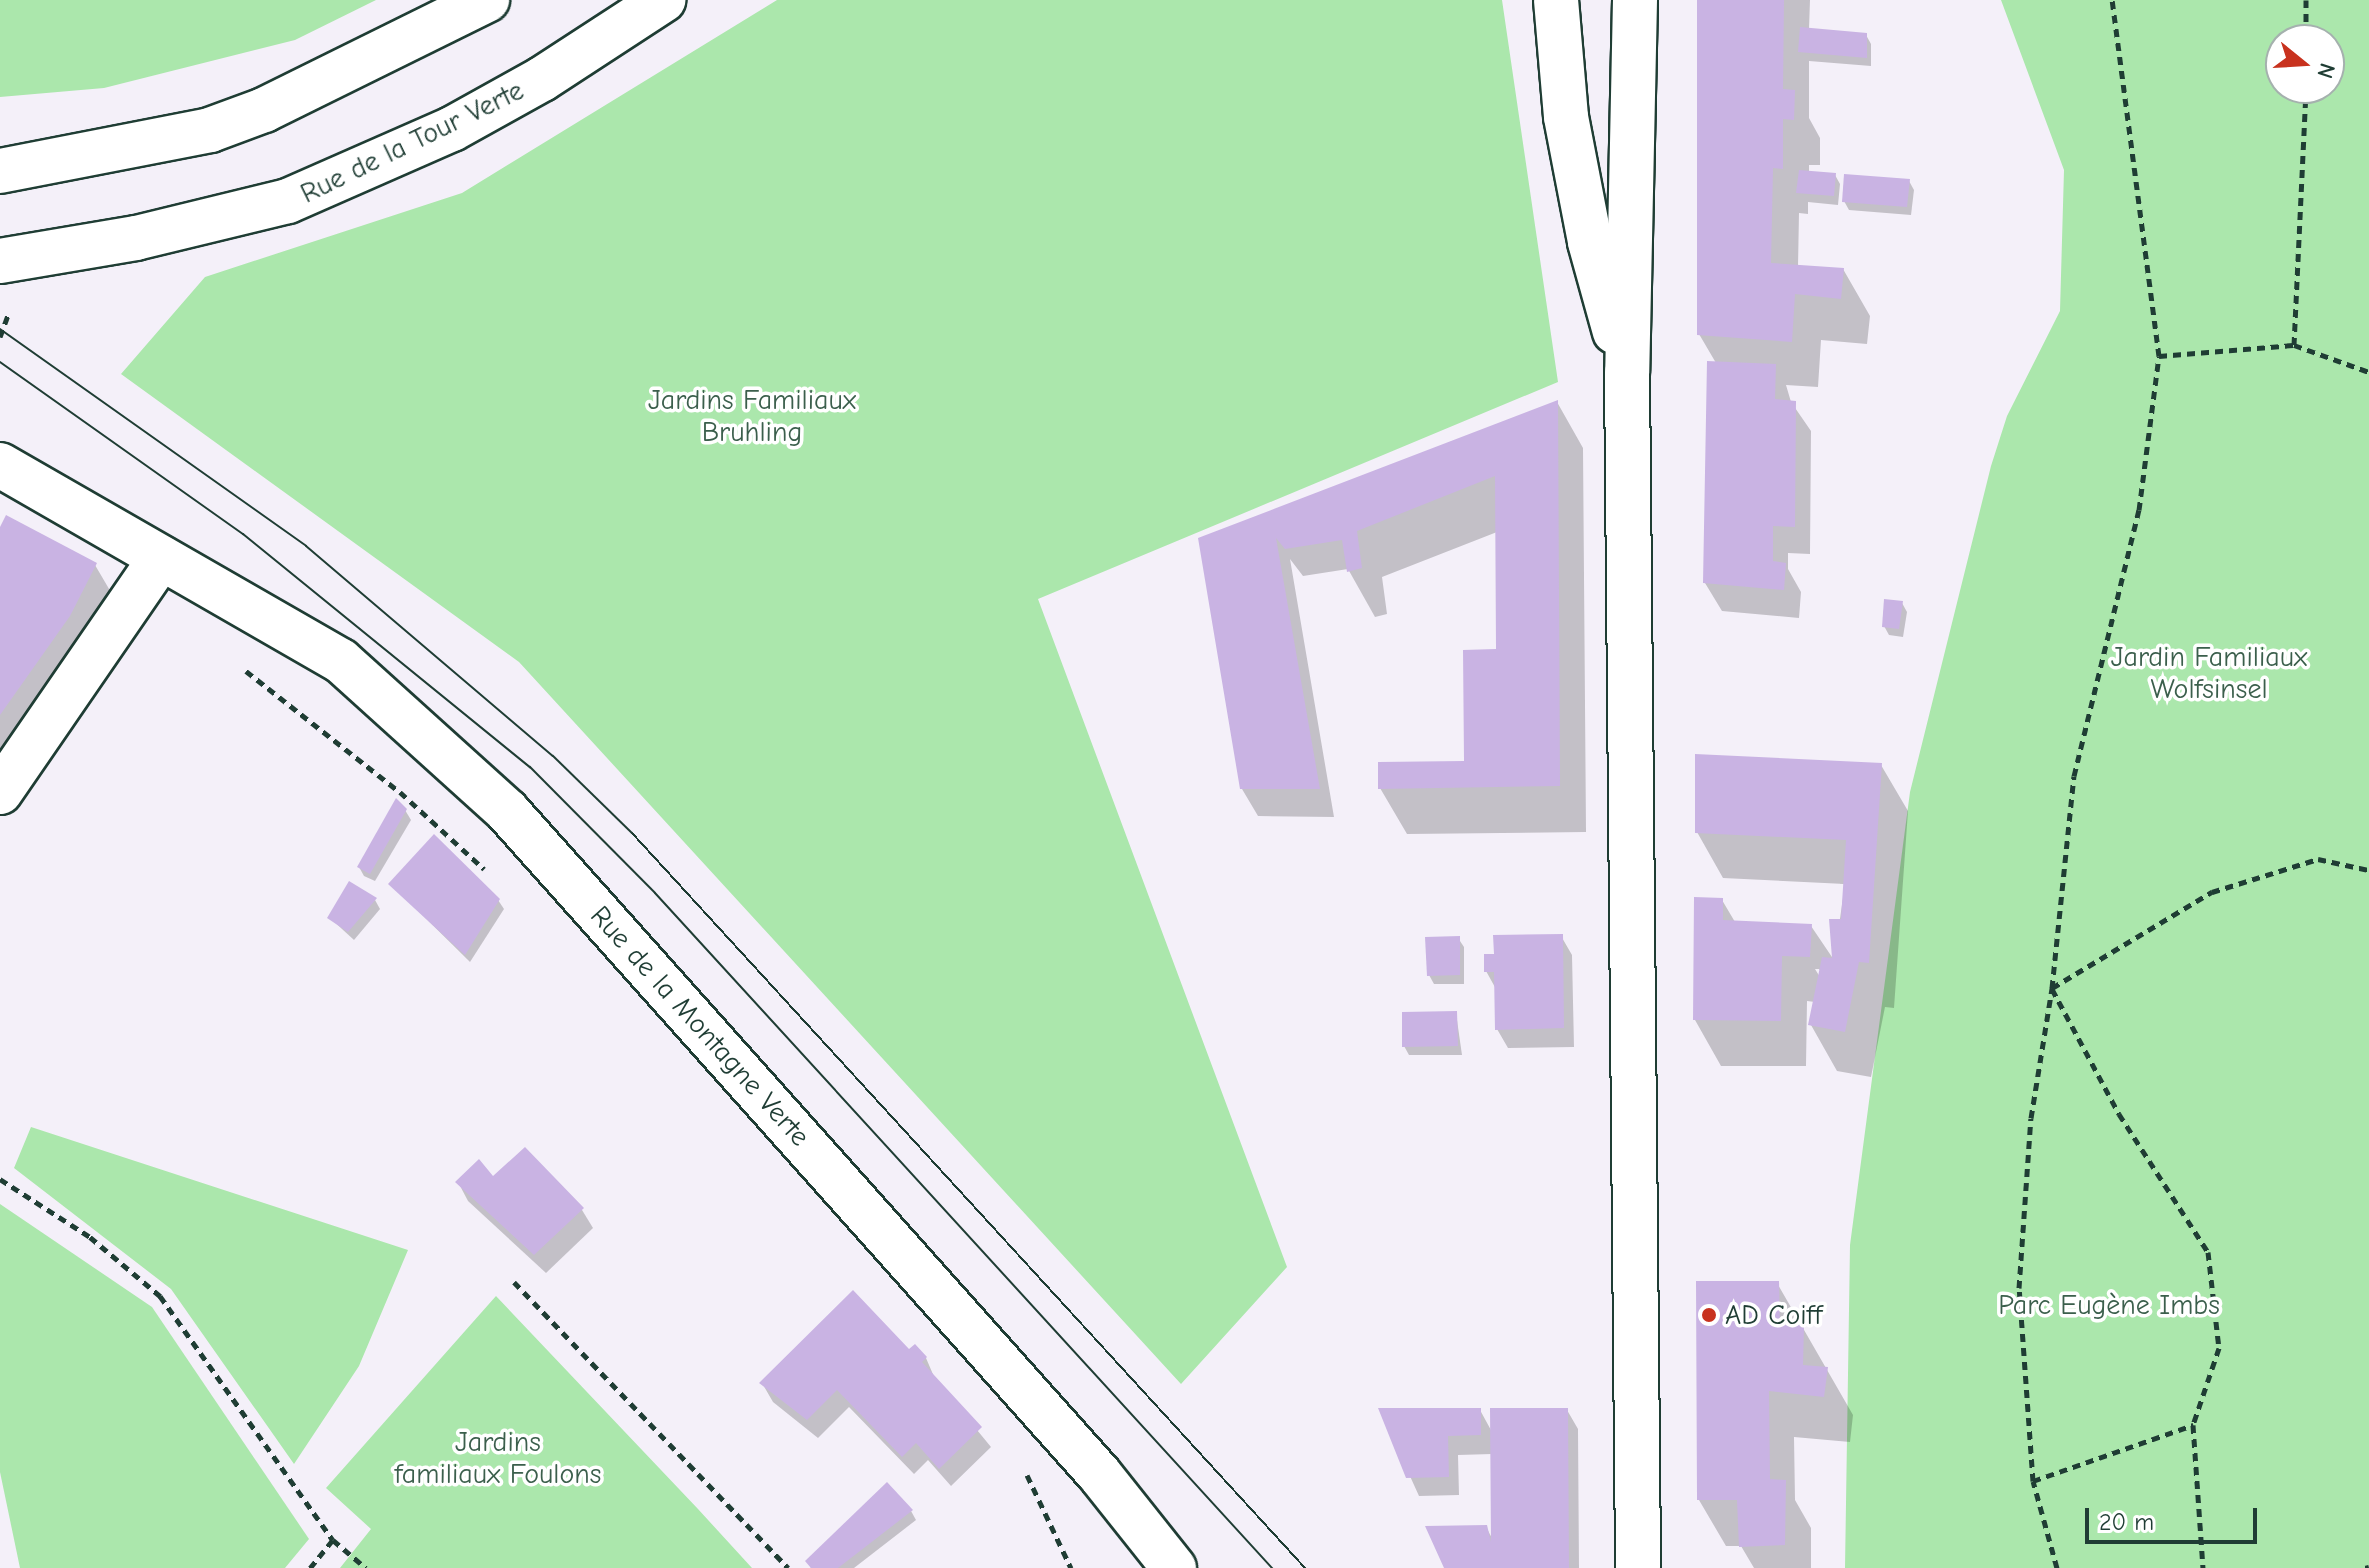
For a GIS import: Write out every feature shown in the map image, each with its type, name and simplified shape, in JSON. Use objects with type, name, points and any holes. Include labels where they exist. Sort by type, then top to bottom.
[{"type":"main road","points":[[0,171],[210,130],[264,110],[487,0]]},
{"type":"main road","name":"Rue de la Tour Verte","points":[[0,261],[150,235],[288,201],[452,129],[542,79],[663,0]]},
{"type":"main road","points":[[1556,0],[1566,117],[1590,242],[1627,372]]},
{"type":"main road","points":[[1635,0],[1627,372],[1638,1568]]},
{"type":"main road","name":"Rue de la Montagne Verte","points":[[0,465],[341,661],[507,811],[1100,1475],[1174,1568]]},
{"type":"main road","points":[[0,792],[161,558]]},
{"type":"path","points":[[2057,1568],[2033,1481],[2019,1288],[2031,1118],[2052,988],[2074,776],[2139,510],[2159,356],[2112,0]]},
{"type":"path","points":[[2306,0],[2306,24]]},
{"type":"path","points":[[2294,345],[2305,104]]},
{"type":"path","points":[[2159,356],[2294,345],[2369,372]]},
{"type":"path","points":[[240,667],[400,792],[488,873]]},
{"type":"path","points":[[2052,988],[2212,892],[2318,859],[2369,870]]},
{"type":"path","points":[[2052,988],[2119,1114],[2208,1252],[2219,1348],[2193,1425],[2203,1568]]},
{"type":"path","points":[[0,1179],[90,1237],[160,1296],[333,1540],[366,1568]]},
{"type":"path","points":[[514,1282],[788,1568]]},
{"type":"path","points":[[2033,1481],[2193,1425]]},
{"type":"path","points":[[1024,1469],[1071,1568]]},
{"type":"path","points":[[310,1568],[333,1540]]},
{"type":"green space","points":[[0,0],[376,0],[295,40],[104,88],[0,97]]},
{"type":"green space","name":"Jardins Familiaux Bruhling","points":[[777,0],[1502,0],[1558,382],[1038,599],[1287,1267],[1181,1384],[519,662],[121,374],[205,277],[462,193]]},
{"type":"green space","points":[[2001,0],[2369,0],[2369,1568],[1845,1568],[1850,1245],[1910,792],[1991,466],[2007,416],[2060,311],[2064,170]]},
{"type":"green space","points":[[31,1127],[408,1250],[359,1366],[294,1464],[171,1289],[14,1168]]},
{"type":"green space","points":[[0,1204],[152,1307],[309,1539],[285,1568],[20,1568],[0,1472]]},
{"type":"green space","name":"Jardins familiaux Foulons","points":[[496,1296],[752,1568],[340,1568],[371,1529],[326,1488]]},
{"type":"building","points":[[1697,0],[1784,0],[1783,89],[1795,90],[1794,120],[1783,119],[1783,169],[1773,168],[1771,263],[1844,268],[1841,299],[1795,294],[1792,342],[1697,335]]},
{"type":"building","points":[[1800,27],[1867,33],[1867,58],[1798,52]]},
{"type":"building","points":[[1799,170],[1836,173],[1834,196],[1796,193]]},
{"type":"building","points":[[1844,174],[1910,179],[1907,207],[1842,202]]},
{"type":"building","points":[[1707,361],[1776,364],[1775,399],[1796,401],[1795,527],[1773,526],[1773,561],[1786,563],[1784,590],[1703,583]]},
{"type":"building","points":[[1558,400],[1560,786],[1378,789],[1378,762],[1464,761],[1463,650],[1496,649],[1495,476],[1357,531],[1362,568],[1347,572],[1342,540],[1285,549],[1276,538],[1320,789],[1240,789],[1198,538]]},
{"type":"building","points":[[6,515],[97,563],[70,616],[0,715],[0,527]]},
{"type":"building","points":[[1884,599],[1903,601],[1899,629],[1882,627]]},
{"type":"building","points":[[1695,754],[1882,763],[1869,963],[1859,962],[1845,1032],[1808,1025],[1822,957],[1832,958],[1829,919],[1841,919],[1846,840],[1695,833]]},
{"type":"building","points":[[396,798],[407,809],[370,874],[357,867]]},
{"type":"building","points":[[434,834],[500,899],[465,955],[388,884]]},
{"type":"building","points":[[349,881],[377,898],[348,932],[327,918]]},
{"type":"building","points":[[1694,897],[1723,898],[1723,920],[1812,924],[1810,957],[1782,956],[1781,1021],[1693,1020]]},
{"type":"building","points":[[1563,934],[1564,1028],[1495,1030],[1494,972],[1484,972],[1484,954],[1494,954],[1493,935]]},
{"type":"building","points":[[1460,936],[1460,975],[1427,976],[1425,937]]},
{"type":"building","points":[[1457,1011],[1458,1046],[1402,1047],[1402,1012]]},
{"type":"building","points":[[525,1147],[584,1208],[534,1255],[455,1182],[479,1159],[493,1176]]},
{"type":"building","points":[[1696,1281],[1779,1281],[1780,1325],[1804,1325],[1803,1365],[1828,1367],[1824,1397],[1769,1391],[1770,1479],[1786,1480],[1785,1545],[1739,1547],[1737,1500],[1697,1500]]},
{"type":"building","points":[[853,1290],[909,1349],[915,1344],[927,1357],[922,1362],[982,1427],[939,1469],[916,1443],[902,1457],[837,1390],[807,1420],[759,1383]]},
{"type":"building","points":[[1378,1408],[1481,1408],[1481,1435],[1448,1436],[1449,1477],[1406,1478]]},
{"type":"building","points":[[1490,1408],[1568,1408],[1569,1568],[1444,1568],[1425,1526],[1487,1525],[1491,1542]]},
{"type":"building","points":[[887,1482],[913,1510],[838,1568],[811,1568],[805,1561]]},
{"type":"tram line","points":[[0,329],[306,546],[553,756],[632,833],[1305,1568]]},
{"type":"tram line","points":[[0,362],[243,534],[530,767],[655,893],[1272,1568]]},
{"type":"place","name":"AD Coiff","points":[[1709,1315]]},
{"type":"park label","name":"Jardin Familiaux Wolfsinsel","points":[[2209,673]]},
{"type":"park label","name":"Parc Eugène Imbs","points":[[2109,1305]]}]
